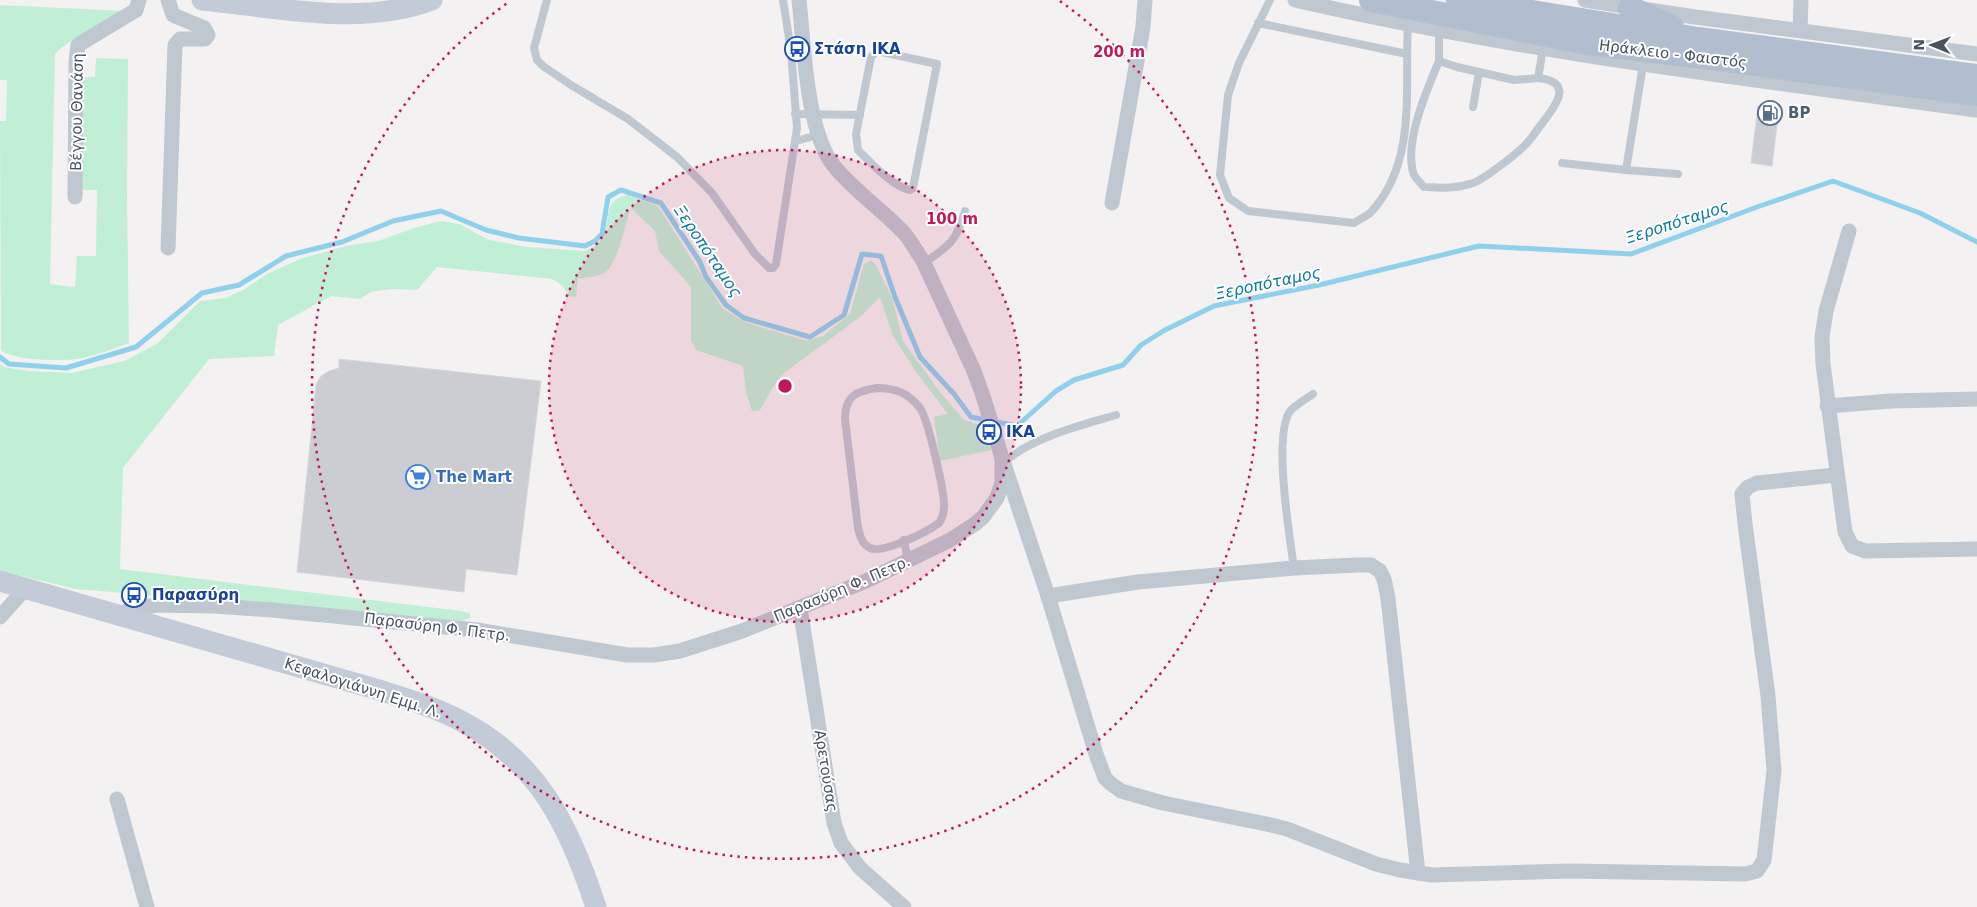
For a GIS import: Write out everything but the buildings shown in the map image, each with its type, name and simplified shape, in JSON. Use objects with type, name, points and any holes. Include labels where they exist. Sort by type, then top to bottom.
[{"type":"main road","points":[[202,0],[226,1],[275,8],[364,13],[402,10],[432,0]]},
{"type":"main road","name":"Ηράκλειο - Φαιστός","points":[[1371,0],[1587,43],[1645,58],[1701,48],[1977,76]]},
{"type":"main road","name":"Ηράκλειο - Φαιστός","points":[[1458,0],[1701,48],[1977,94]]},
{"type":"main road","points":[[1639,4],[1701,48],[1724,77]]},
{"type":"main road","points":[[1582,56],[1616,55],[1645,58]]},
{"type":"main road","name":"Κεφαλογιάννη Εμμ. Λ.","points":[[0,581],[379,690],[438,710],[468,725],[493,741],[517,761],[547,796],[556,809],[572,843],[596,907]]},
{"type":"street","name":"Βέγγου Θανάση","points":[[75,197],[76,61],[78,45],[136,10],[139,0]]},
{"type":"street","points":[[168,0],[173,15],[204,28],[208,35],[205,39],[180,40],[175,45],[168,248]]},
{"type":"street","name":"Παρασύρη Φ. Πετρ.","points":[[123,616],[132,609],[157,605],[272,610],[468,629],[627,655],[654,655],[688,649],[800,608],[909,563],[950,540],[983,517],[1001,490],[1003,461],[974,371],[924,263],[903,233],[834,166],[828,157],[818,135],[812,113],[798,0]]},
{"type":"street","points":[[1112,203],[1143,27],[1146,0]]},
{"type":"street","points":[[1295,0],[1408,24],[1582,56]]},
{"type":"street","points":[[1585,0],[1639,4],[1800,30],[1977,54]]},
{"type":"street","points":[[1800,30],[1801,0]]},
{"type":"street","points":[[1645,58],[1724,77],[1977,110]]},
{"type":"street","points":[[1849,231],[1829,298],[1824,323],[1823,364],[1836,475],[1845,532],[1850,543],[1855,548],[1874,551],[1977,549]]},
{"type":"street","points":[[1828,406],[1891,401],[1977,399]]},
{"type":"street","points":[[1003,461],[1048,596],[1096,754],[1106,778],[1115,788],[1163,804],[1287,829],[1376,864],[1418,873],[1447,875],[1506,871],[1570,870],[1744,874],[1757,871],[1761,867],[1765,851],[1773,760],[1768,696],[1742,494],[1748,487],[1757,483],[1836,475]]},
{"type":"street","points":[[1048,596],[1138,582],[1294,568],[1371,566],[1380,571],[1384,579],[1388,598],[1418,873]]},
{"type":"street","points":[[0,616],[26,588]]},
{"type":"street","name":"Αρετούσας","points":[[800,608],[834,823],[841,843],[860,868],[904,907]]},
{"type":"street","points":[[117,799],[147,907]]},
{"type":"lane","points":[[547,0],[534,48],[537,60],[571,85],[628,119],[678,157],[712,194],[755,254],[769,268],[773,268],[776,264],[797,128],[783,0]]},
{"type":"lane","points":[[1270,0],[1239,63],[1228,95],[1220,175],[1229,198],[1248,210],[1354,223],[1372,211],[1395,177],[1404,141],[1408,91],[1408,24]]},
{"type":"lane","points":[[1258,23],[1407,54]]},
{"type":"lane","points":[[1439,30],[1439,61],[1417,118],[1411,159],[1415,177],[1424,186],[1449,189],[1475,182],[1524,147],[1557,104],[1560,95],[1557,86],[1549,79],[1514,80],[1439,61]]},
{"type":"lane","points":[[1538,78],[1543,49]]},
{"type":"lane","points":[[877,51],[937,64],[913,188],[910,190],[904,189],[858,150],[856,141],[860,115],[871,57],[877,51]]},
{"type":"lane","points":[[1626,170],[1645,58]]},
{"type":"lane","points":[[1473,107],[1479,72]]},
{"type":"lane","points":[[796,114],[860,115]]},
{"type":"lane","points":[[796,141],[818,135]]},
{"type":"lane","points":[[1562,163],[1678,174]]},
{"type":"lane","points":[[924,263],[946,248],[959,232],[965,211]]},
{"type":"lane","points":[[877,388],[900,391],[913,400],[922,411],[928,428],[944,504],[942,520],[934,527],[904,540],[876,550],[867,547],[860,536],[845,419],[847,404],[858,391],[877,388]]},
{"type":"lane","points":[[1294,568],[1282,466],[1283,435],[1290,411],[1313,394]]},
{"type":"lane","points":[[1003,461],[1066,429],[1116,415]]},
{"type":"lane","points":[[904,540],[909,563]]},
{"type":"green space","points":[[0,5],[126,11],[71,41],[55,54],[50,284],[75,287],[77,256],[96,256],[97,190],[79,190],[81,77],[95,77],[96,58],[128,59],[129,343],[90,356],[69,360],[49,360],[16,356],[1,350],[0,121],[6,121],[7,80],[0,80]]},
{"type":"green space","points":[[627,195],[658,206],[723,309],[745,322],[806,341],[823,336],[850,314],[864,264],[871,260],[876,265],[892,298],[903,341],[940,392],[964,420],[987,427],[991,450],[940,461],[934,417],[948,414],[916,372],[893,336],[880,297],[860,317],[784,373],[773,387],[760,410],[752,411],[746,392],[743,366],[696,350],[691,341],[691,287],[659,251],[655,231],[630,207],[622,240],[612,265],[598,276],[578,278],[576,297],[568,296],[562,286],[552,279],[437,267],[417,290],[391,289],[371,292],[360,299],[331,296],[278,325],[274,356],[209,359],[123,468],[120,569],[461,611],[470,613],[470,618],[461,621],[76,589],[0,571],[0,364],[4,367],[28,371],[72,373],[124,361],[157,344],[200,301],[226,298],[243,290],[267,274],[300,259],[346,246],[378,241],[441,221],[459,224],[489,240],[527,247],[584,251],[596,245],[602,237],[606,229],[611,205],[617,199]]},
{"type":"waterway","name":"Ξεροπόταμος","points":[[0,357],[9,364],[66,368],[136,347],[202,293],[239,285],[286,256],[342,242],[393,221],[441,211],[486,230],[519,238],[585,246],[595,241],[602,234],[608,197],[621,190],[661,203],[700,262],[706,277],[726,305],[744,318],[810,337],[844,315],[862,254],[881,256],[895,297],[920,357],[954,394],[971,417],[1017,426],[1056,391],[1074,380],[1123,365],[1141,345],[1165,330],[1214,306],[1319,285],[1479,246],[1631,254],[1833,181],[1920,213],[1977,242]]},
{"type":"place","name":"Στάση ΙΚΑ","points":[[797,49]]},
{"type":"place","name":"BP","points":[[1770,113]]},
{"type":"place","name":"IKA","points":[[989,432]]},
{"type":"place","name":"The Mart","points":[[418,477]]},
{"type":"place","name":"Παρασύρη","points":[[134,595]]}]
